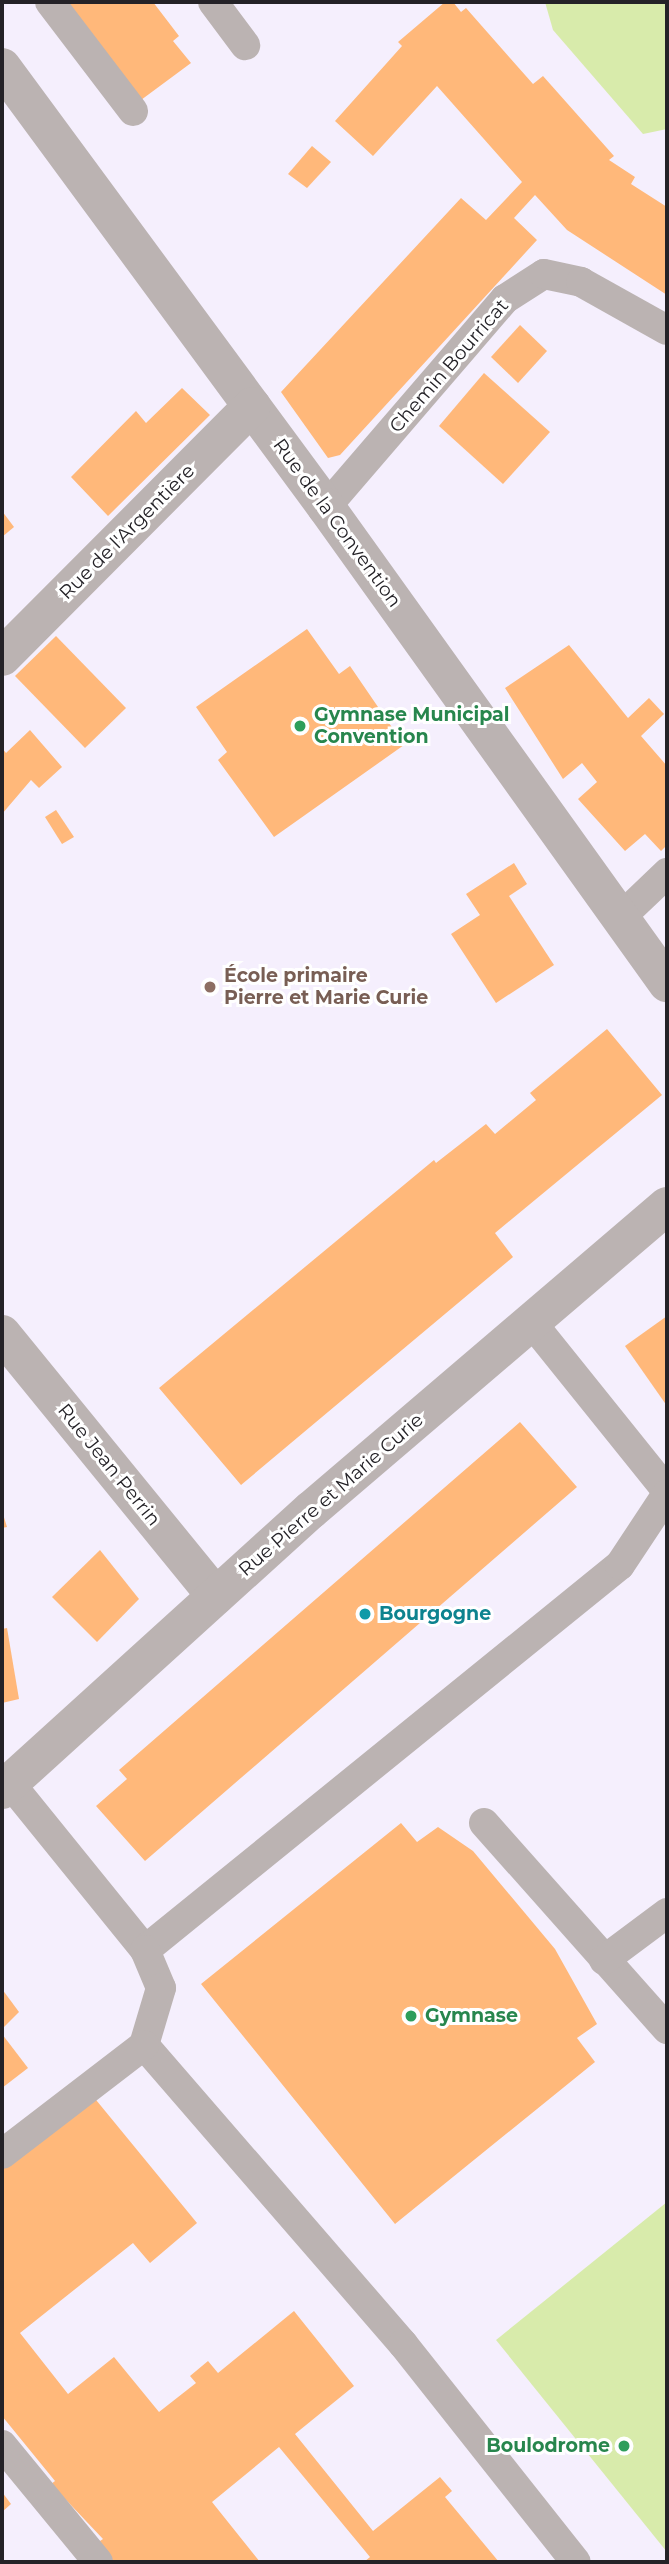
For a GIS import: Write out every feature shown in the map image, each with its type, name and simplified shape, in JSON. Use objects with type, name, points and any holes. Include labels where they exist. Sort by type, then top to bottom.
[{"type":"street","name":"Rue de la Convention","points":[[2,67],[253,406],[621,917],[664,972]]},
{"type":"street","name":"Rue de l'Argentière","points":[[2,657],[253,406]]},
{"type":"street","name":"Rue Pierre et Marie Curie","points":[[6,1786],[216,1596],[667,1206]]},
{"type":"street","name":"Rue Jean Perrin","points":[[2,1334],[216,1596]]},
{"type":"lane","points":[[50,2],[133,111]]},
{"type":"lane","points":[[213,2],[245,45]]},
{"type":"lane","name":"Chemin Bourricat","points":[[326,507],[505,299],[544,274],[581,282],[667,330]]},
{"type":"lane","points":[[621,917],[667,873]]},
{"type":"lane","points":[[145,1950],[620,1565],[667,1493],[532,1323]]},
{"type":"lane","points":[[2,2154],[144,2045],[161,1988],[145,1950],[6,1786]]},
{"type":"lane","points":[[484,1823],[667,2029]]},
{"type":"lane","points":[[604,1960],[667,1913]]},
{"type":"lane","points":[[144,2045],[403,2344],[576,2562]]},
{"type":"lane","points":[[2,2445],[98,2562]]},
{"type":"green space","points":[[545,2],[667,2],[667,129],[643,134],[553,30]]},
{"type":"green space","name":"Boulodrome","points":[[667,2202],[667,2552],[496,2340]]},
{"type":"building","points":[[65,2],[153,2],[179,36],[173,41],[191,63],[141,100]]},
{"type":"building","points":[[445,2],[453,2],[461,12],[466,8],[533,84],[543,76],[614,156],[609,160],[635,177],[631,184],[667,207],[667,295],[567,230],[535,195],[514,218],[537,240],[340,455],[328,458],[281,392],[461,198],[486,220],[522,182],[437,86],[373,156],[335,121],[402,46],[398,42]]},
{"type":"building","points":[[312,146],[331,162],[307,188],[288,174]]},
{"type":"building","points":[[520,325],[547,351],[518,383],[491,357]]},
{"type":"building","points":[[484,373],[550,432],[503,484],[439,426]]},
{"type":"building","points":[[182,388],[210,415],[108,516],[71,477],[136,411],[146,423]]},
{"type":"building","points":[[2,511],[14,527],[2,537]]},
{"type":"building","name":"Gymnase Municipal Convention","points":[[307,629],[339,674],[350,666],[404,745],[274,837],[218,760],[227,752],[196,707]]},
{"type":"building","points":[[56,636],[126,708],[85,748],[15,676]]},
{"type":"building","points":[[569,645],[628,718],[649,698],[664,714],[641,736],[667,766],[667,845],[661,851],[645,834],[625,851],[578,799],[597,782],[582,763],[563,779],[505,688]]},
{"type":"building","points":[[30,730],[62,767],[39,788],[31,780],[2,814],[2,748],[6,753]]},
{"type":"building","points":[[56,810],[74,837],[62,844],[45,817]]},
{"type":"building","points":[[514,863],[527,884],[509,896],[554,965],[496,1003],[451,934],[480,915],[466,894]]},
{"type":"building","points":[[607,1029],[662,1095],[495,1233],[513,1257],[241,1485],[159,1388],[434,1160],[436,1163],[486,1124],[495,1134],[536,1100],[530,1093]]},
{"type":"building","points":[[667,1316],[667,1406],[625,1346]]},
{"type":"building","name":"Bourgogne","points":[[520,1422],[577,1487],[145,1861],[96,1806],[127,1779],[119,1770]]},
{"type":"building","points":[[2,1511],[7,1527],[2,1528]]},
{"type":"building","points":[[100,1550],[139,1599],[97,1642],[52,1597]]},
{"type":"building","points":[[7,1628],[19,1699],[2,1703],[2,1629]]},
{"type":"building","name":"Gymnase","points":[[401,1823],[417,1842],[438,1827],[473,1851],[555,1949],[597,2024],[577,2038],[595,2062],[395,2224],[201,1984]]},
{"type":"building","points":[[2,1989],[19,2012],[2,2029]]},
{"type":"building","points":[[2,2034],[28,2068],[2,2088]]},
{"type":"building","points":[[92,2095],[197,2223],[150,2263],[133,2243],[20,2333],[68,2394],[114,2357],[159,2412],[196,2383],[190,2376],[208,2361],[218,2373],[294,2311],[354,2386],[295,2434],[373,2531],[440,2477],[452,2491],[445,2497],[499,2562],[364,2562],[370,2557],[279,2447],[212,2502],[260,2562],[113,2562],[97,2543],[103,2539],[51,2484],[55,2481],[2,2416],[2,2167]]},
{"type":"building","points":[[2,2492],[11,2504],[2,2512]]},
{"type":"place","name":"Gymnase Municipal Convention","points":[[300,726]]},
{"type":"place","name":"École primaire Pierre et Marie Curie","points":[[210,987]]},
{"type":"place","name":"Bourgogne","points":[[365,1614]]},
{"type":"place","name":"Gymnase","points":[[411,2016]]},
{"type":"place","name":"Boulodrome","points":[[624,2446]]}]
